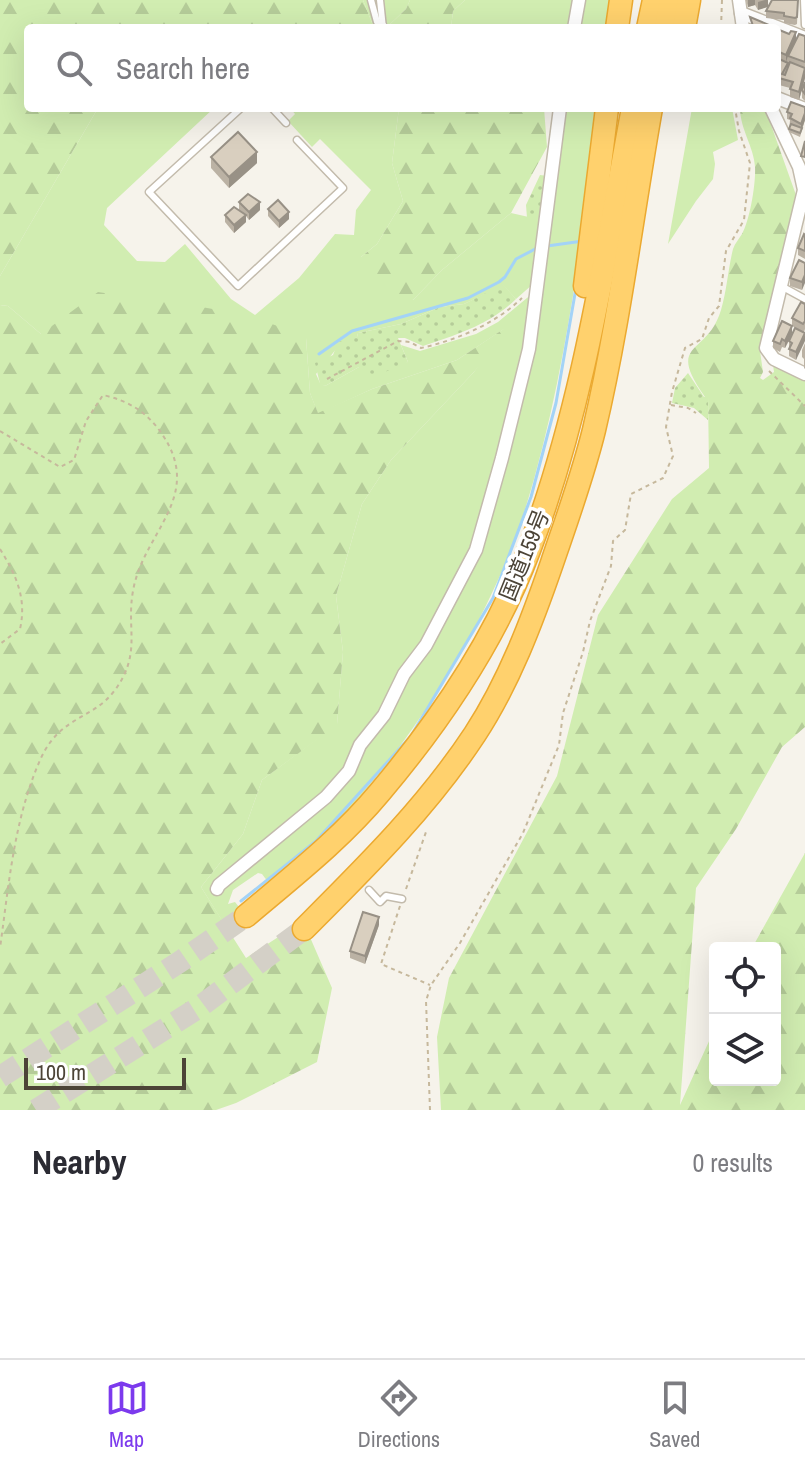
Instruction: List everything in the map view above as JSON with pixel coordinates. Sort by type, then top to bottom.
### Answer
[{"type":"highway","points":[[618,24],[621,0]]},
{"type":"highway","points":[[649,24],[654,0]]},
{"type":"highway","points":[[667,24],[671,0]]},
{"type":"highway","points":[[685,24],[689,0]]},
{"type":"highway","points":[[549,492],[586,283],[607,112]]},
{"type":"highway","name":"国道159号","points":[[246,916],[319,854],[379,794],[449,701],[509,595],[529,553],[549,492],[581,371],[632,112]]},
{"type":"highway","name":"国道159号","points":[[304,929],[386,847],[435,790],[476,732],[510,667],[537,604],[577,491],[603,386],[650,112]]},
{"type":"highway","points":[[603,386],[632,275],[666,112]]},
{"type":"street","points":[[575,24],[579,0]]},
{"type":"street","points":[[740,7],[776,24]]},
{"type":"street","points":[[781,27],[805,38]]},
{"type":"street","points":[[781,100],[805,109]]},
{"type":"street","points":[[217,889],[326,797],[344,777],[360,745],[384,715],[404,674],[426,645],[476,550],[529,349],[559,112]]},
{"type":"street","points":[[773,112],[802,167],[804,190],[801,230],[781,286],[766,348],[774,359],[805,374]]},
{"type":"lane","points":[[371,0],[380,24]]},
{"type":"lane","points":[[380,0],[383,24]]},
{"type":"lane","points":[[804,0],[805,25]]},
{"type":"lane","points":[[237,112],[149,192],[238,286],[343,188],[297,140]]},
{"type":"lane","points":[[276,112],[286,123]]},
{"type":"lane","points":[[781,286],[805,299]]},
{"type":"lane","points":[[369,890],[380,902],[386,896],[402,899]]},
{"type":"path","points":[[721,24],[722,0]]},
{"type":"path","points":[[430,1110],[426,1001],[431,985],[460,943],[523,833],[559,745],[563,713],[590,621],[611,566],[613,541],[625,530],[631,494],[663,478],[673,456],[666,427],[685,348],[702,339],[709,318],[719,306],[726,251],[744,220],[750,163],[736,112]]},
{"type":"path","points":[[327,379],[398,341],[408,341],[421,348],[485,326],[510,310],[538,283]]},
{"type":"path","points":[[771,375],[805,406]]},
{"type":"path","points":[[0,431],[60,467],[74,460],[86,421],[103,395],[123,399],[144,413],[169,444],[177,465],[176,496],[132,591],[131,657],[125,674],[109,697],[63,727],[51,740],[31,785],[22,810],[12,858],[0,948]]},
{"type":"path","points":[[670,405],[688,408],[696,413]]},
{"type":"path","points":[[0,549],[22,594],[24,613],[20,629],[0,644]]},
{"type":"path","points":[[426,832],[381,964],[431,985]]},
{"type":"green space","points":[[0,0],[363,0],[372,24],[24,24],[24,112],[96,112],[0,276]]},
{"type":"green space","points":[[363,0],[410,0],[406,9],[390,24],[372,24]]},
{"type":"green space","points":[[410,0],[465,0],[453,11],[451,24],[390,24],[406,9]]},
{"type":"green space","points":[[465,0],[575,0],[572,24],[451,24],[453,11]]},
{"type":"green space","points":[[583,0],[612,0],[610,24],[579,24]]},
{"type":"green space","points":[[96,112],[210,112],[107,208],[104,225],[137,261],[165,262],[185,244],[231,299],[255,315],[299,278],[335,234],[354,235],[356,210],[371,190],[320,139],[312,147],[288,121],[295,114],[293,112],[398,112],[392,163],[403,201],[377,244],[361,257],[413,300],[442,270],[511,213],[542,220],[533,284],[516,299],[501,283],[494,290],[464,304],[440,307],[401,324],[358,333],[357,337],[337,348],[316,374],[325,386],[359,367],[408,362],[401,345],[420,351],[476,334],[498,322],[533,293],[527,343],[478,528],[450,591],[340,778],[222,888],[278,844],[336,789],[465,576],[511,443],[566,112],[599,112],[570,312],[550,414],[524,513],[493,591],[451,670],[375,778],[330,828],[268,882],[258,873],[233,890],[228,904],[235,902],[239,907],[226,927],[201,887],[243,834],[262,780],[337,724],[343,652],[336,596],[362,504],[391,460],[474,372],[504,329],[457,360],[372,389],[318,414],[310,393],[306,338],[41,334],[8,306],[0,305],[0,276]]},
{"type":"green space","points":[[398,112],[544,112],[547,147],[511,213],[442,270],[413,300],[381,293],[357,270],[361,257],[377,244],[403,201],[392,163]]},
{"type":"green space","points":[[691,112],[733,112],[738,140],[713,152],[713,179],[668,244]]},
{"type":"green space","points":[[741,112],[766,112],[796,195],[760,351],[763,372],[760,378],[763,380],[774,372],[773,365],[776,364],[805,379],[805,727],[782,747],[736,829],[696,888],[680,1105],[709,1041],[709,1086],[781,1086],[781,942],[755,942],[805,853],[805,1110],[441,1110],[437,1037],[449,978],[557,776],[598,615],[672,499],[709,468],[708,397],[694,379],[689,357],[715,325],[721,310],[733,249],[745,228],[752,201],[754,160]]},
{"type":"green space","points":[[540,175],[548,176],[542,220],[527,218],[526,205]]},
{"type":"green space","points":[[501,282],[516,299],[484,322],[423,346],[398,338],[408,362],[371,378],[359,367],[325,386],[320,384],[315,363],[333,355],[338,342],[357,337],[358,333],[401,324],[440,307],[464,304],[494,289]]},
{"type":"green space","points":[[98,292],[231,313],[257,319],[306,338],[310,393],[318,413],[372,389],[457,360],[505,328],[501,340],[474,372],[391,460],[362,504],[336,596],[343,652],[337,725],[262,780],[243,834],[201,887],[246,958],[303,921],[332,988],[317,1062],[216,1110],[0,1110],[0,305],[8,306],[41,334]]},
{"type":"green space","points":[[688,373],[704,397],[708,396],[708,420],[694,408],[672,403],[675,388]]},
{"type":"building","points":[[772,0],[798,0],[797,17],[766,11]]},
{"type":"building","points":[[750,17],[767,24],[752,24]]},
{"type":"building","points":[[781,31],[789,34],[796,32],[786,55],[781,53]]},
{"type":"building","points":[[799,34],[805,36],[805,62],[788,56]]},
{"type":"building","points":[[781,60],[788,63],[782,74],[785,75],[790,62],[805,68],[799,92],[790,89],[793,82],[781,79]]},
{"type":"building","points":[[791,102],[805,107],[801,124],[790,118],[792,114],[787,112]]},
{"type":"building","points":[[791,124],[802,128],[800,133],[789,129]]},
{"type":"building","points":[[238,132],[257,152],[229,177],[211,157]]},
{"type":"building","points":[[248,194],[260,202],[249,212],[239,202]]},
{"type":"building","points":[[278,200],[289,212],[279,221],[268,209]]},
{"type":"building","points":[[234,207],[246,215],[234,225],[225,215]]},
{"type":"building","points":[[805,235],[805,251],[798,248]]},
{"type":"building","points":[[799,260],[805,263],[802,282],[790,278]]},
{"type":"building","points":[[801,302],[805,304],[803,324],[792,318]]},
{"type":"building","points":[[782,321],[792,326],[785,341],[782,339],[780,344],[773,341]]},
{"type":"building","points":[[795,328],[805,333],[796,352],[789,349]]},
{"type":"building","points":[[363,912],[379,917],[365,956],[350,951]]},
{"type":"waterway","points":[[547,246],[583,241]]},
{"type":"waterway","points":[[319,354],[352,331],[468,298],[499,282],[516,259],[539,247]]},
{"type":"waterway","points":[[241,901],[316,841],[411,736],[493,598],[531,497],[556,403],[576,288]]},
{"type":"tunnel","points":[[0,1077],[246,916]]},
{"type":"tunnel","points":[[36,1110],[198,1008],[304,929]]}]
